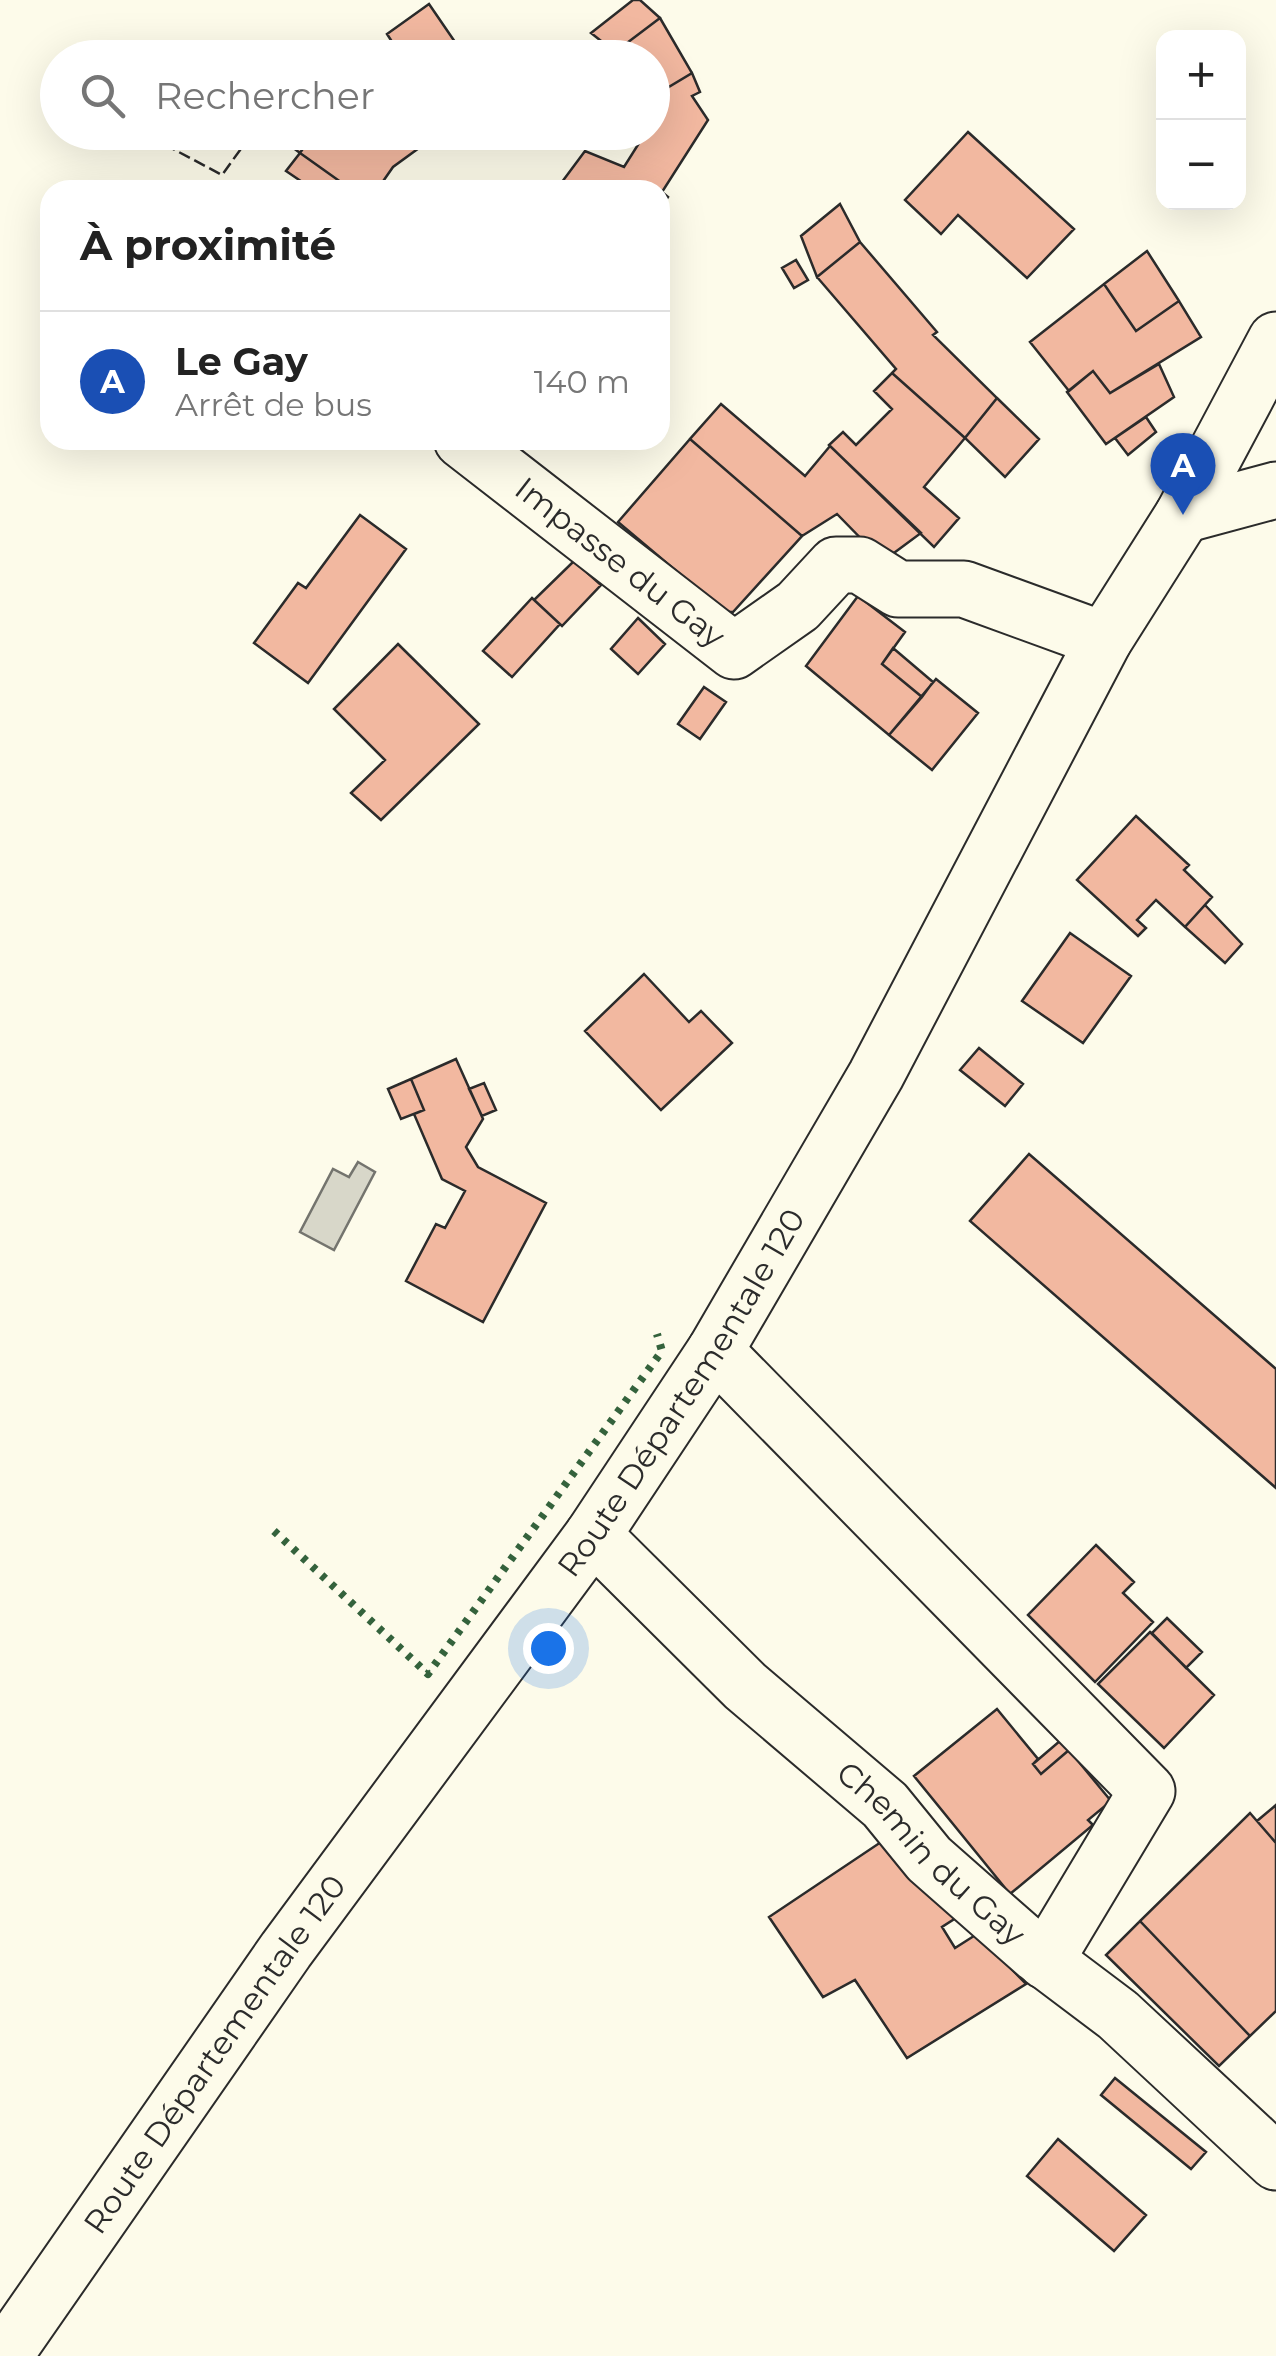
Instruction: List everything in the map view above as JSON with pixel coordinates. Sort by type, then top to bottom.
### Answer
[{"type":"street","name":"Route Départementale 120","points":[[4,2356],[286,1950],[592,1535],[715,1351],[876,1075],[1104,640],[1193,496],[1276,340]]},
{"type":"street","name":"Impasse du Gay","points":[[475,450],[734,651],[798,606],[836,566],[860,565],[898,589],[964,589],[1104,640]]},
{"type":"street","points":[[1193,496],[1276,490]]},
{"type":"street","points":[[715,1351],[1148,1790],[1046,1961]]},
{"type":"street","name":"Chemin du Gay","points":[[592,1535],[745,1686],[885,1805],[929,1859],[1046,1961],[1118,2015],[1276,2162]]},
{"type":"shaded area","points":[[358,1162],[375,1172],[334,1250],[300,1232],[333,1169],[349,1177]]},
{"type":"building","points":[[633,0],[640,0],[660,18],[631,40],[600,40],[591,33]]},
{"type":"building","points":[[429,4],[454,40],[391,40],[387,34]]},
{"type":"building","points":[[660,18],[692,73],[670,86],[670,40],[631,40]]},
{"type":"building","points":[[692,73],[700,92],[692,96],[708,120],[670,180],[563,180],[585,151],[624,167],[635,150],[670,150],[670,86]]},
{"type":"building","points":[[968,132],[1074,229],[1027,278],[958,215],[941,234],[905,200]]},
{"type":"building","points":[[416,150],[393,167],[384,180],[338,180],[300,153]]},
{"type":"building","points":[[300,153],[338,180],[299,180],[286,171]]},
{"type":"building","points":[[840,204],[860,242],[817,277],[801,236]]},
{"type":"building","points":[[860,242],[937,332],[933,335],[997,398],[965,438],[892,373],[896,369],[817,277]]},
{"type":"building","points":[[1147,251],[1179,301],[1136,331],[1104,284]]},
{"type":"building","points":[[796,260],[808,280],[794,288],[782,268]]},
{"type":"building","points":[[1104,284],[1136,331],[1179,301],[1201,337],[1110,393],[1093,371],[1069,391],[1030,342]]},
{"type":"building","points":[[1159,364],[1174,397],[1106,444],[1067,392],[1093,371],[1110,393]]},
{"type":"building","points":[[892,373],[965,438],[924,487],[959,518],[934,547],[829,445],[843,432],[856,445],[892,409],[874,391]]},
{"type":"building","points":[[997,398],[1039,439],[1005,477],[965,438]]},
{"type":"building","points":[[721,404],[805,476],[830,446],[921,533],[883,561],[837,514],[802,536],[690,439]]},
{"type":"building","points":[[1146,417],[1156,432],[1128,455],[1115,438]]},
{"type":"building","points":[[690,439],[802,536],[733,612],[725,612],[618,522]]},
{"type":"building","points":[[360,515],[406,549],[308,683],[254,643],[298,583],[306,588]]},
{"type":"building","points":[[574,561],[601,585],[562,626],[534,600]]},
{"type":"building","points":[[858,596],[905,632],[882,664],[922,697],[889,735],[806,666]]},
{"type":"building","points":[[532,598],[560,624],[512,677],[483,651]]},
{"type":"building","points":[[638,618],[665,644],[638,674],[611,649]]},
{"type":"building","points":[[398,644],[479,724],[381,820],[351,793],[385,760],[334,709]]},
{"type":"building","points":[[893,648],[933,682],[922,697],[882,664]]},
{"type":"building","points":[[936,679],[978,713],[932,770],[889,735]]},
{"type":"building","points":[[704,687],[726,702],[700,739],[678,724]]},
{"type":"building","points":[[1136,816],[1189,865],[1184,870],[1212,897],[1185,927],[1156,900],[1137,920],[1146,928],[1138,936],[1077,880]]},
{"type":"building","points":[[1205,905],[1242,944],[1225,963],[1185,927]]},
{"type":"building","points":[[1070,933],[1131,976],[1083,1043],[1022,1001]]},
{"type":"building","points":[[644,974],[689,1022],[701,1011],[732,1043],[661,1110],[585,1031]]},
{"type":"building","points":[[979,1048],[1023,1084],[1005,1106],[960,1070]]},
{"type":"building","points":[[456,1059],[483,1119],[466,1147],[478,1167],[546,1203],[483,1322],[406,1281],[436,1224],[445,1228],[465,1191],[442,1179],[414,1114],[424,1110],[411,1079]]},
{"type":"building","points":[[411,1079],[424,1110],[401,1119],[388,1089]]},
{"type":"building","points":[[484,1083],[496,1110],[482,1116],[469,1089]]},
{"type":"building","points":[[1029,1154],[1276,1369],[1276,1488],[970,1221]]},
{"type":"building","points":[[1096,1545],[1134,1582],[1123,1593],[1153,1622],[1095,1682],[1028,1615]]},
{"type":"building","points":[[1167,1618],[1202,1652],[1186,1668],[1152,1633]]},
{"type":"building","points":[[1150,1632],[1214,1695],[1164,1748],[1098,1684]]},
{"type":"building","points":[[997,1709],[1038,1759],[1033,1764],[1041,1774],[1069,1750],[1111,1801],[1088,1820],[1093,1825],[1010,1894],[914,1776]]},
{"type":"building","points":[[1061,1740],[1069,1750],[1041,1774],[1033,1764]]},
{"type":"building","points":[[1276,1805],[1276,1843],[1257,1821]]},
{"type":"building","points":[[1250,1813],[1276,1843],[1276,2011],[1250,2036],[1140,1921]]},
{"type":"building","points":[[884,1840],[959,1916],[942,1927],[955,1948],[977,1934],[1026,1984],[907,2058],[855,1980],[823,1997],[769,1917]]},
{"type":"building","points":[[1140,1921],[1250,2036],[1219,2066],[1106,1955]]},
{"type":"building","points":[[1115,2078],[1206,2152],[1191,2169],[1101,2095]]},
{"type":"building","points":[[1058,2139],[1146,2215],[1114,2251],[1027,2176]]},
{"type":"hedge","points":[[274,1531],[428,1674],[662,1351],[657,1334]]},
{"type":"fence","points":[[175,150],[222,175],[240,150]]},
{"type":"place","name":"Le Gay","points":[[1183,515]]}]
